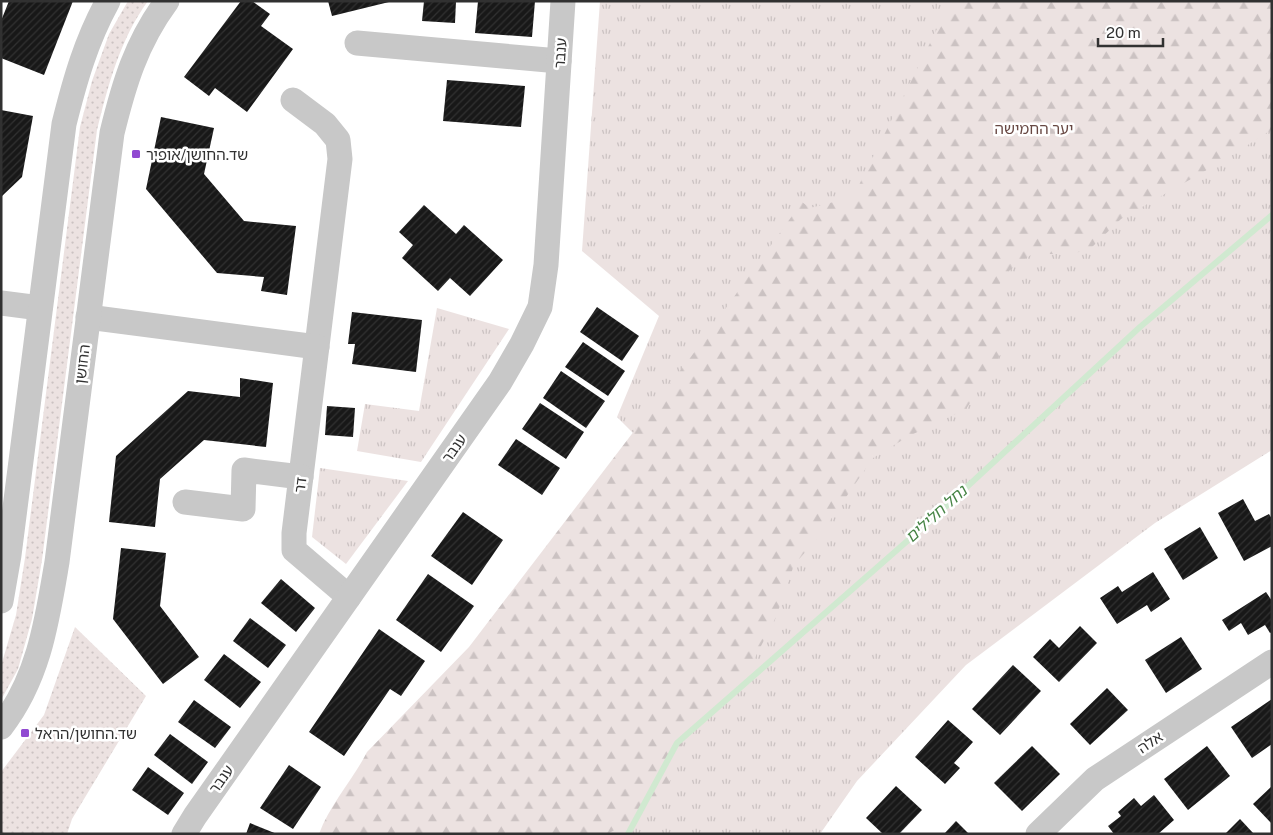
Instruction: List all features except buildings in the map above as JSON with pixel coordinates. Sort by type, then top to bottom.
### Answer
[{"type":"street","points":[[1,601],[9,555],[64,124],[82,60],[94,27],[108,1]]},
{"type":"street","name":"החושן","points":[[1,727],[10,716],[32,675],[47,622],[57,562],[112,133],[122,91],[138,48],[166,1]]},
{"type":"street","name":"ענבר","points":[[184,834],[500,382],[522,344],[540,307],[546,265],[563,1]]},
{"type":"street","points":[[357,43],[559,61]]},
{"type":"street","name":"דר","points":[[292,100],[325,124],[338,140],[340,159],[294,533],[294,550],[349,597]]},
{"type":"street","points":[[1,303],[40,308]]},
{"type":"street","points":[[88,318],[317,347]]},
{"type":"street","points":[[185,502],[243,509],[244,470],[301,477]]},
{"type":"street","name":"אלה","points":[[1038,834],[1095,779],[1272,662]]},
{"type":"green space","points":[[128,1],[148,1],[122,47],[97,130],[42,560],[32,619],[18,669],[1,700],[1,666],[16,615],[25,558],[80,127],[92,81],[109,34]]},
{"type":"green space","points":[[600,1],[965,1],[848,213],[643,443],[617,417],[659,316],[582,251]]},
{"type":"green space","name":"יער החמישה","points":[[952,1],[1272,1],[1271,130],[1226,159],[1121,219],[1089,250],[1069,254],[1032,254],[1006,273],[998,287],[1012,330],[995,365],[966,409],[909,436],[873,458],[820,535],[794,565],[776,617],[748,671],[726,692],[691,718],[668,785],[636,819],[607,834],[319,834],[329,812],[367,752],[469,647],[693,354],[802,202],[810,208],[853,197]]},
{"type":"green space","points":[[1272,68],[1272,450],[1155,523],[966,665],[857,781],[820,834],[557,834],[989,263]]},
{"type":"green space","points":[[437,308],[509,329],[421,462],[357,451],[365,404],[419,411]]},
{"type":"green space","points":[[320,468],[408,481],[346,564],[312,537]]},
{"type":"green space","points":[[75,627],[146,696],[72,819],[67,834],[1,834],[1,772],[44,715]]},
{"type":"waterway","name":"נחל חלילים","points":[[628,834],[677,743],[930,521],[1140,327],[1272,215]]},
{"type":"place","name":"שד.החושן/אופיר","points":[[136,154]]},
{"type":"place","name":"שד.החושן/הראל","points":[[25,733]]}]
